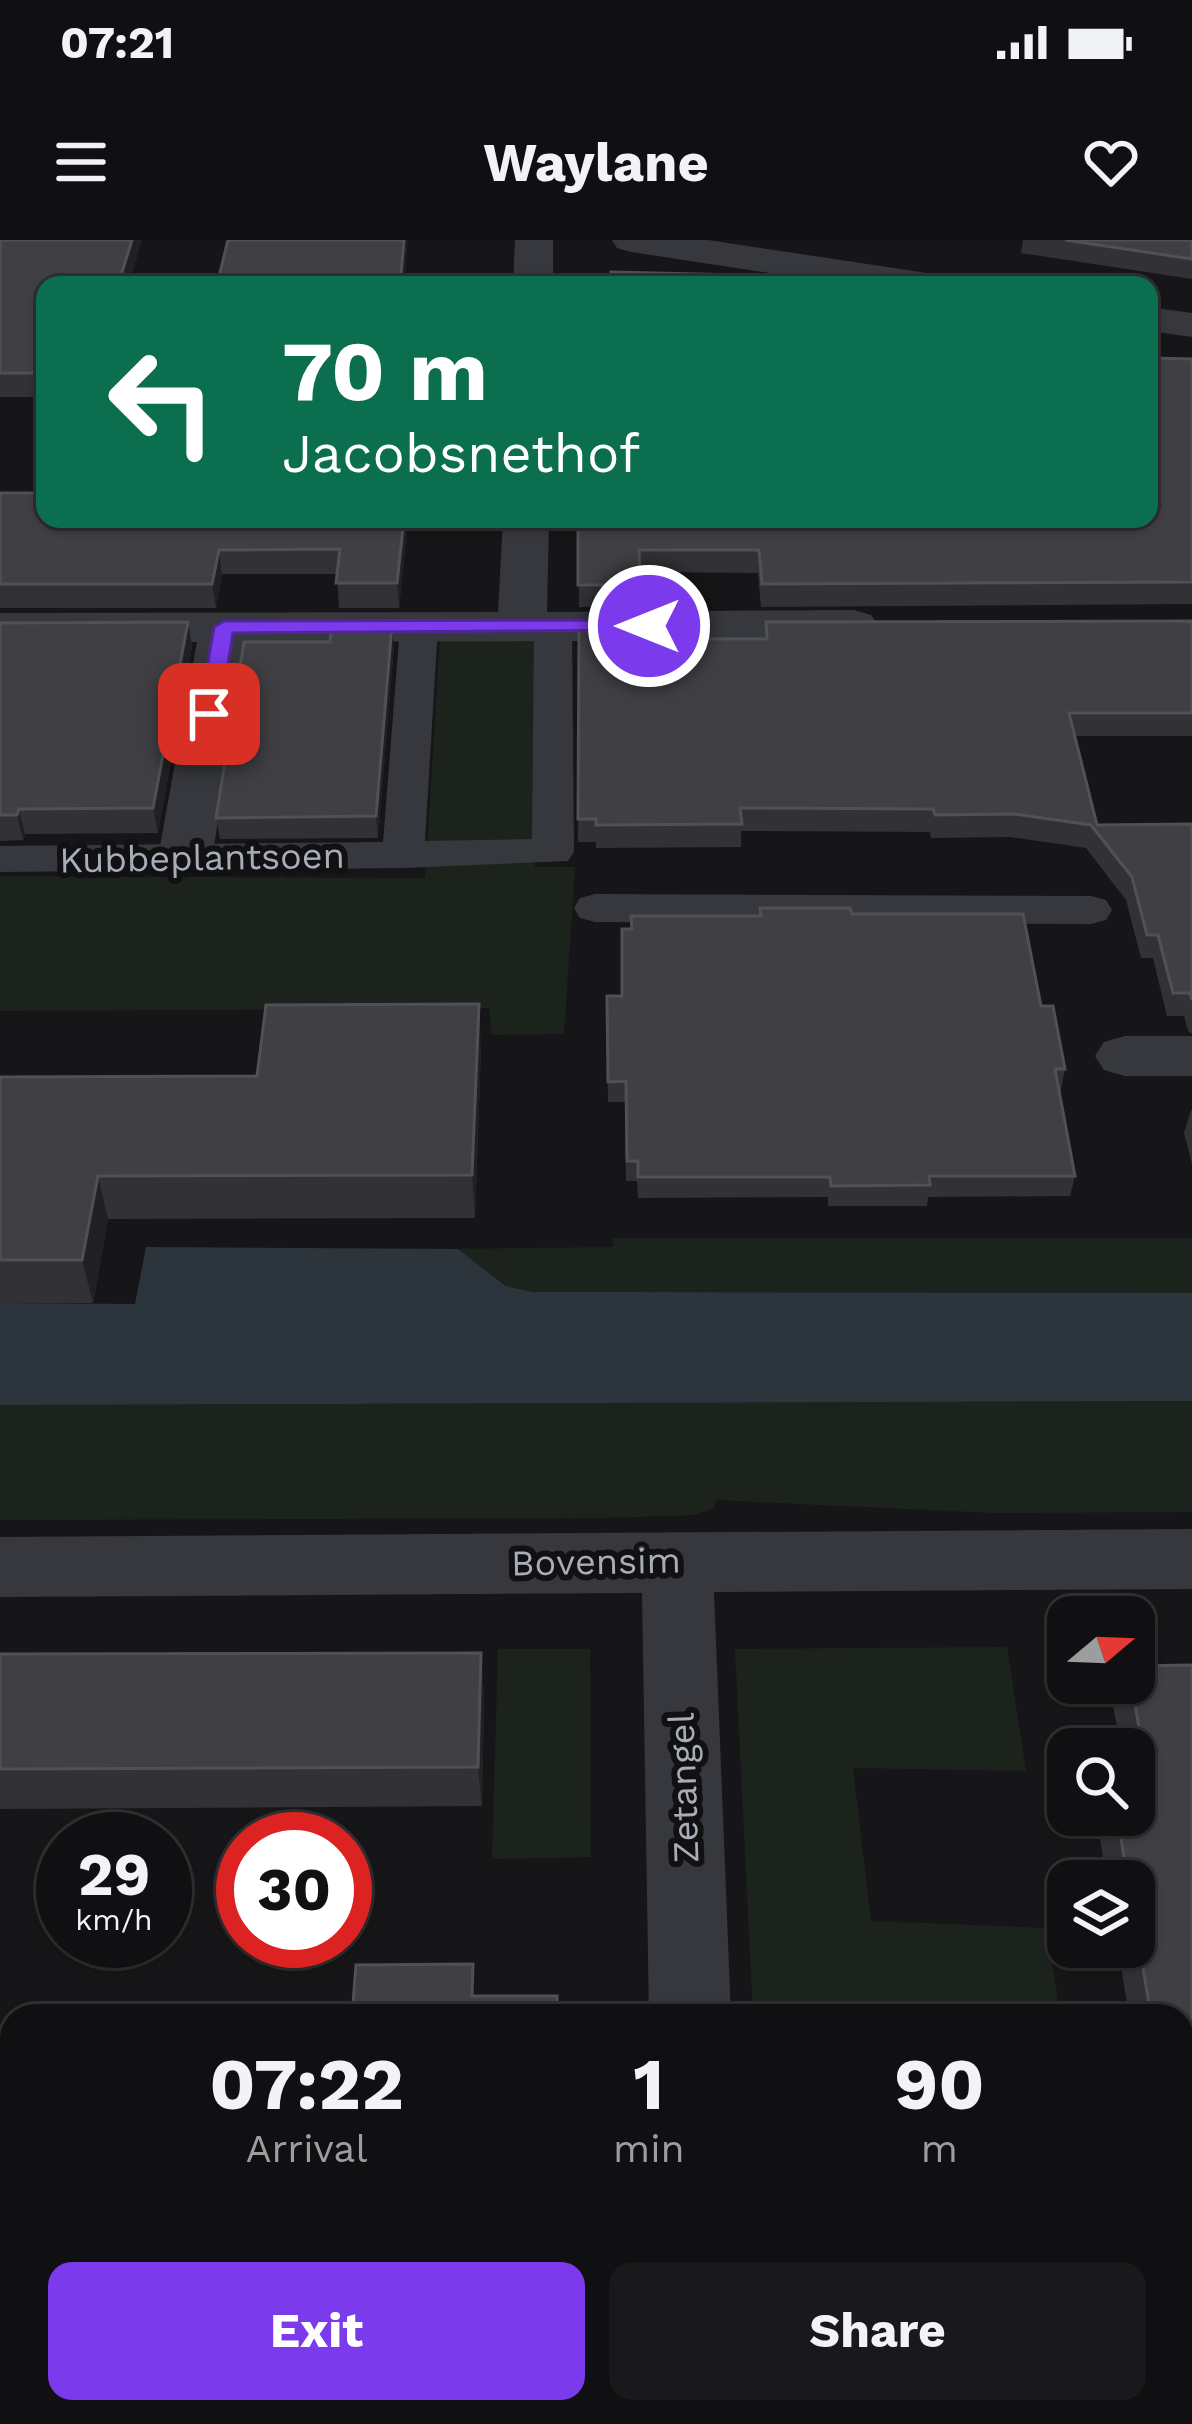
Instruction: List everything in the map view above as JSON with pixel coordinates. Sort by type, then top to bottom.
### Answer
[{"type":"street","points":[[533,276],[534,240]]},
{"type":"street","points":[[631,240],[868,276]]},
{"type":"street","points":[[933,245],[949,266],[946,276]]},
{"type":"street","points":[[1158,320],[1192,325]]},
{"type":"street","points":[[527,528],[538,626]]},
{"type":"street","points":[[0,628],[898,625]]},
{"type":"street","name":"Kubbeplantsoen","points":[[0,859],[553,852],[538,626]]},
{"type":"street","points":[[188,846],[224,627]]},
{"type":"street","points":[[404,855],[419,627]]},
{"type":"street","points":[[595,908],[1091,910]]},
{"type":"street","points":[[1125,1056],[1192,1056]]},
{"type":"street","name":"Bovensim","points":[[0,1567],[1192,1559]]},
{"type":"street","name":"Zetangel","points":[[676,1560],[690,2004]]},
{"type":"shaded area","points":[[542,632],[535,867],[575,867],[564,1034],[492,1035],[489,1008],[0,1011],[0,876],[425,878],[440,637]]},
{"type":"shaded area","points":[[613,1238],[1192,1238],[1192,1293],[533,1292],[507,1286],[458,1249],[613,1247]]},
{"type":"shaded area","points":[[146,1247],[458,1249],[506,1286],[533,1292],[1192,1293],[1192,1401],[0,1405],[0,1303],[135,1304]]},
{"type":"shaded area","points":[[1192,1401],[1192,1512],[994,1513],[716,1500],[714,1508],[695,1515],[605,1518],[0,1520],[0,1405]]},
{"type":"shaded area","points":[[1007,1647],[1026,1771],[853,1768],[871,1921],[1047,1928],[1047,1968],[1053,1968],[1058,2004],[752,2004],[735,1649]]},
{"type":"shaded area","points":[[498,1649],[590,1649],[591,1857],[492,1859]]},
{"type":"building","points":[[0,240],[132,240],[121,276],[36,276],[36,373],[0,373]]},
{"type":"building","points":[[228,240],[404,240],[401,276],[219,276]]},
{"type":"building","points":[[1065,240],[1192,240],[1192,259]]},
{"type":"building","points":[[611,272],[792,276],[611,276]]},
{"type":"building","points":[[1158,358],[1192,359],[1192,582],[762,584],[759,550],[639,550],[640,585],[578,585],[578,528],[1158,528]]},
{"type":"building","points":[[0,493],[36,493],[36,528],[403,528],[397,583],[336,583],[340,549],[219,550],[212,584],[0,584]]},
{"type":"building","points":[[1192,621],[1192,713],[1069,713],[1097,825],[1192,824],[1192,1000],[1190,993],[1173,993],[1158,935],[1147,935],[1132,877],[1091,825],[1014,814],[935,815],[933,809],[740,808],[742,824],[596,825],[596,819],[578,819],[579,623],[642,623],[643,639],[767,639],[766,622]]},
{"type":"building","points":[[188,622],[153,808],[19,809],[17,815],[0,815],[0,623]]},
{"type":"building","points":[[332,625],[392,625],[376,816],[216,818],[244,642],[330,642]]},
{"type":"building","points":[[760,908],[850,908],[852,914],[1023,914],[1041,1006],[1053,1006],[1065,1069],[1055,1069],[1075,1176],[929,1176],[930,1185],[831,1186],[830,1177],[638,1177],[638,1161],[627,1161],[626,1081],[608,1082],[607,996],[622,996],[622,929],[632,929],[631,916],[761,916]]},
{"type":"building","points":[[479,1004],[472,1175],[98,1176],[82,1260],[0,1260],[0,1077],[257,1076],[266,1005]]},
{"type":"building","points":[[481,1653],[478,1767],[0,1769],[0,1654]]},
{"type":"building","points":[[1192,1665],[1192,2004],[1149,2004],[1143,1968],[1155,1968],[1155,1860],[1124,1860],[1120,1836],[1155,1836],[1155,1728],[1139,1728],[1135,1704],[1155,1704],[1155,1666]]},
{"type":"building","points":[[473,1964],[472,1996],[557,1996],[557,2004],[353,2004],[356,1968],[372,1965]]},
{"type":"route","points":[[209,714],[224,627],[649,626]]}]
